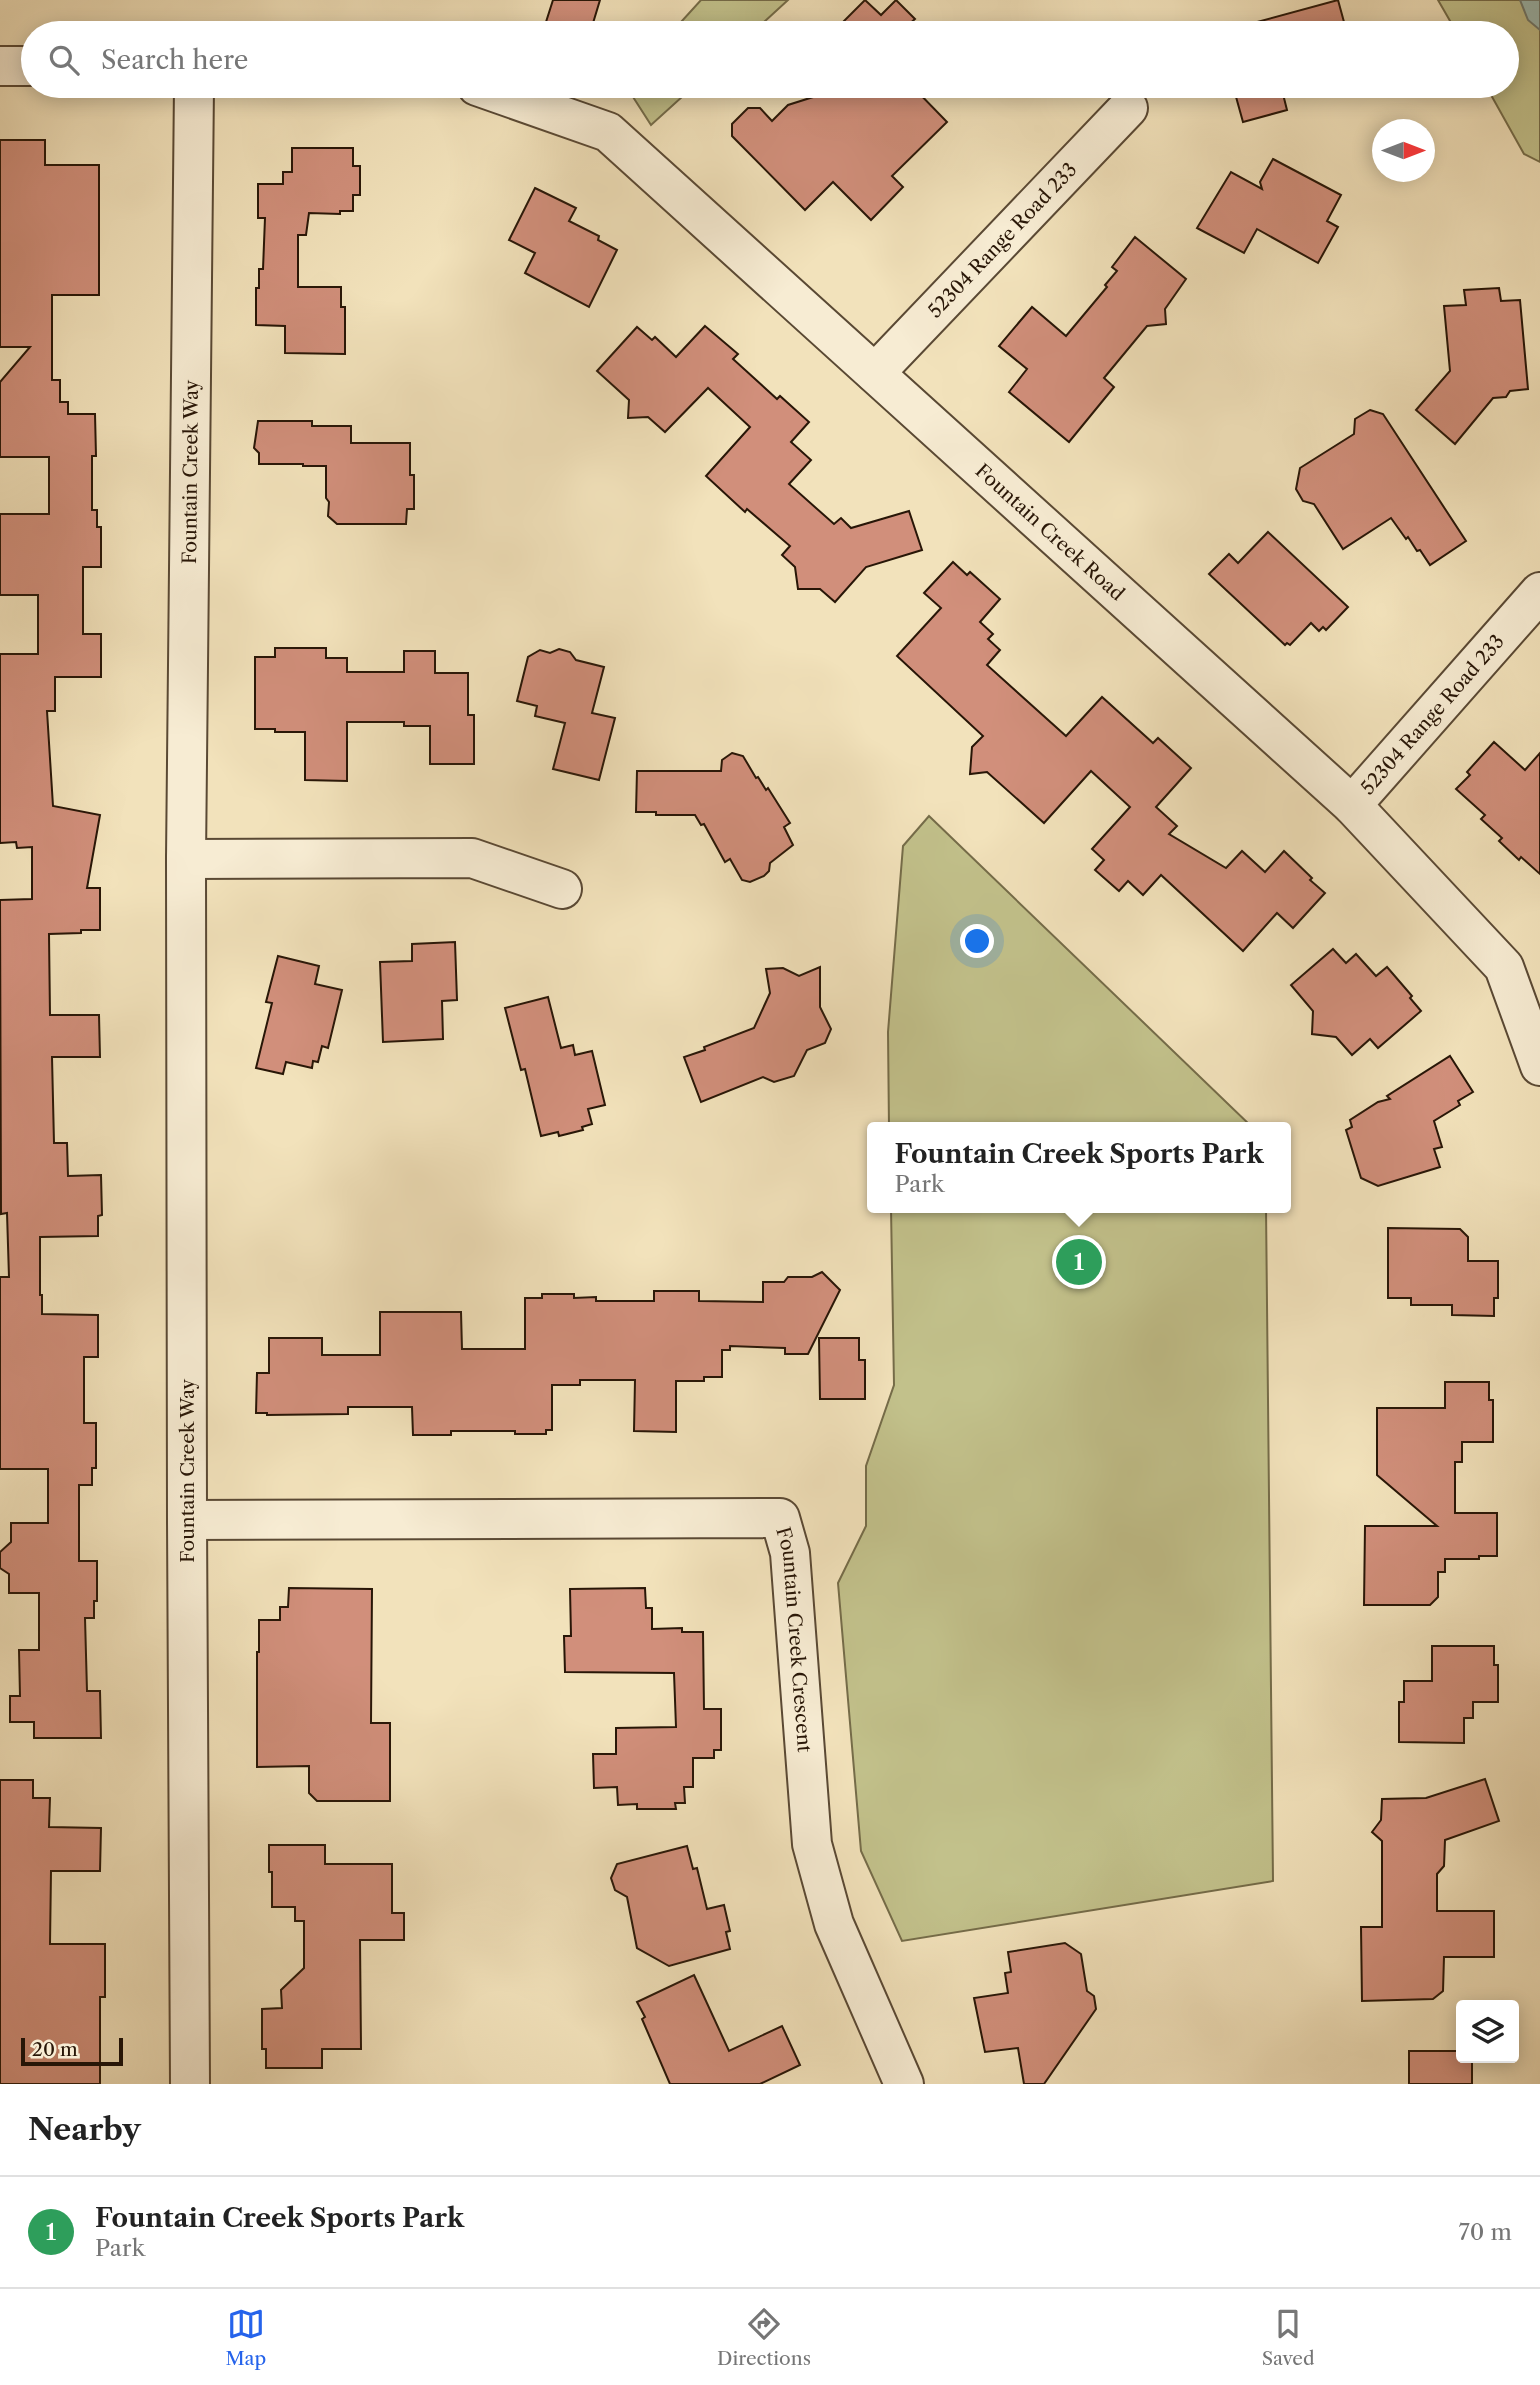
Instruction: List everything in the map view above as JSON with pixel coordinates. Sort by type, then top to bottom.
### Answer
[{"type":"street","points":[[0,66],[21,66]]},
{"type":"street","name":"Fountain Creek Way","points":[[190,2084],[186,859],[194,98]]},
{"type":"street","name":"Fountain Creek Road","points":[[511,98],[608,132],[1352,805],[1504,967],[1540,1066]]},
{"type":"street","name":"52304 Range Road 233","points":[[875,373],[1128,108]]},
{"type":"street","name":"52304 Range Road 233","points":[[1352,805],[1540,592]]},
{"type":"street","points":[[186,859],[472,858],[562,889]]},
{"type":"street","name":"Fountain Creek Crescent","points":[[187,1520],[780,1518],[790,1553],[812,1844],[834,1924],[904,2084]]},
{"type":"shaded area","points":[[701,0],[788,0],[765,21],[682,21]]},
{"type":"shaded area","points":[[1438,0],[1540,0],[1540,162],[1524,154],[1493,98],[1519,98],[1519,21],[1450,21]]},
{"type":"shaded area","points":[[634,98],[681,98],[651,125]]},
{"type":"shaded area","points":[[929,816],[1247,1122],[889,1122],[888,1032],[903,846]]},
{"type":"shaded area","points":[[891,1213],[1266,1213],[1273,1881],[902,1941],[861,1851],[838,1583],[866,1526],[866,1466],[894,1385]]},
{"type":"water","points":[[1520,0],[1540,0],[1540,30],[1528,20]]},
{"type":"building","points":[[553,0],[600,0],[594,21],[546,21]]},
{"type":"building","points":[[865,0],[881,15],[896,0],[915,19],[913,21],[844,21]]},
{"type":"building","points":[[1338,0],[1344,21],[1261,21]]},
{"type":"building","points":[[810,98],[924,98],[947,122],[892,176],[903,187],[871,220],[833,182],[805,210],[732,136],[732,124],[748,108],[760,108],[772,121],[788,105]]},
{"type":"building","points":[[1236,98],[1284,98],[1287,110],[1243,122]]},
{"type":"building","points":[[0,140],[45,140],[45,165],[99,165],[99,295],[52,295],[52,380],[60,380],[60,402],[68,402],[68,414],[95,414],[96,456],[92,456],[92,510],[97,510],[97,527],[101,527],[101,567],[83,567],[83,634],[101,634],[101,677],[55,677],[55,711],[47,711],[53,806],[100,815],[87,888],[100,888],[100,930],[49,934],[50,1015],[99,1015],[100,1057],[52,1057],[54,1143],[67,1143],[68,1176],[101,1175],[102,1215],[98,1216],[98,1236],[40,1237],[40,1295],[42,1314],[98,1315],[98,1357],[84,1357],[84,1423],[96,1423],[96,1468],[92,1468],[92,1485],[79,1485],[79,1561],[97,1561],[97,1601],[94,1601],[94,1618],[85,1618],[87,1691],[100,1691],[101,1738],[34,1738],[34,1722],[10,1722],[10,1696],[20,1696],[19,1650],[39,1650],[39,1593],[9,1593],[9,1574],[0,1568],[0,1552],[11,1542],[11,1523],[48,1523],[48,1469],[0,1469],[0,1277],[9,1277],[7,1213],[1,1214],[0,900],[32,899],[32,847],[17,848],[16,842],[0,843],[0,654],[38,654],[38,595],[0,595],[0,514],[49,514],[49,457],[0,457],[0,382],[30,347],[0,347]]},
{"type":"building","points":[[292,148],[353,148],[353,166],[360,166],[360,195],[353,195],[353,211],[340,211],[340,214],[309,213],[306,235],[298,235],[298,287],[341,287],[341,307],[345,307],[345,354],[285,353],[285,326],[256,325],[256,288],[259,288],[259,269],[263,269],[265,218],[258,218],[258,184],[283,184],[283,172],[292,172]]},
{"type":"building","points":[[1273,159],[1341,195],[1327,221],[1338,227],[1318,263],[1257,229],[1244,253],[1197,228],[1231,172],[1262,189],[1260,182]]},
{"type":"building","points":[[535,188],[576,208],[569,221],[599,236],[598,240],[617,250],[589,307],[525,273],[535,253],[509,240]]},
{"type":"building","points":[[1135,237],[1186,279],[1165,309],[1166,324],[1147,326],[1104,378],[1114,387],[1069,442],[1009,392],[1027,369],[999,346],[1032,307],[1066,336],[1107,287],[1105,285],[1117,271],[1112,267]]},
{"type":"building","points":[[1499,288],[1501,301],[1520,300],[1528,389],[1510,391],[1506,397],[1493,398],[1455,444],[1416,410],[1450,371],[1444,306],[1466,305],[1464,290]]},
{"type":"building","points":[[705,326],[738,354],[733,359],[777,399],[780,396],[809,422],[791,442],[811,460],[789,484],[834,524],[841,518],[851,528],[909,511],[922,550],[866,567],[835,602],[820,589],[798,589],[795,567],[782,555],[790,546],[747,509],[745,512],[706,476],[750,427],[708,388],[665,432],[648,417],[628,418],[629,400],[597,371],[637,327],[652,340],[655,337],[676,357]]},
{"type":"building","points":[[1370,410],[1383,414],[1466,541],[1430,565],[1391,518],[1343,549],[1314,504],[1303,501],[1296,489],[1300,468],[1354,434],[1355,419]]},
{"type":"building","points":[[258,421],[312,421],[312,426],[351,426],[351,443],[410,443],[414,509],[407,509],[406,524],[337,524],[328,516],[326,466],[259,464],[259,453],[254,448]]},
{"type":"building","points":[[1268,532],[1348,607],[1326,630],[1323,627],[1319,631],[1311,623],[1290,645],[1285,645],[1209,574],[1229,554],[1238,563]]},
{"type":"building","points":[[953,562],[967,575],[970,572],[1000,599],[980,622],[993,634],[988,639],[1000,650],[987,665],[1066,736],[1102,697],[1153,743],[1158,738],[1191,768],[1156,807],[1177,826],[1169,834],[1226,868],[1242,851],[1265,872],[1284,851],[1312,878],[1310,880],[1325,893],[1293,928],[1277,913],[1243,951],[1161,875],[1143,895],[1128,881],[1119,891],[1095,870],[1104,860],[1092,849],[1130,807],[1091,771],[1044,823],[987,772],[970,774],[972,747],[983,736],[897,656],[941,608],[924,593]]},
{"type":"building","points":[[275,648],[326,648],[326,658],[347,658],[347,672],[404,672],[404,651],[435,651],[435,673],[468,673],[468,715],[474,715],[474,764],[430,764],[430,726],[404,726],[404,722],[347,722],[347,781],[305,780],[305,732],[255,729],[255,657],[275,657]]},
{"type":"building","points":[[559,649],[570,652],[576,660],[604,667],[592,713],[615,718],[599,780],[553,769],[565,723],[535,716],[537,706],[517,701],[528,657],[540,650],[550,653]]},
{"type":"building","points":[[1494,742],[1525,770],[1540,753],[1540,874],[1521,857],[1519,860],[1499,841],[1502,838],[1481,819],[1485,815],[1456,789],[1470,775],[1467,772]]},
{"type":"building","points":[[732,753],[743,756],[790,823],[784,827],[793,845],[770,863],[769,871],[764,876],[750,882],[742,880],[730,859],[725,862],[704,824],[701,825],[695,815],[636,812],[637,771],[721,771],[722,760]]},
{"type":"building","points":[[455,942],[457,1000],[442,1001],[443,1039],[383,1042],[380,962],[412,961],[412,944]]},
{"type":"building","points":[[1333,949],[1346,963],[1356,954],[1376,976],[1387,967],[1421,1011],[1378,1048],[1370,1039],[1352,1055],[1336,1037],[1312,1034],[1313,1011],[1291,985]]},
{"type":"building","points":[[278,956],[319,966],[315,984],[342,990],[328,1048],[322,1046],[318,1062],[313,1061],[312,1068],[286,1062],[283,1074],[256,1068],[272,1003],[266,1002]]},
{"type":"building","points":[[820,967],[820,1007],[831,1029],[825,1043],[807,1050],[794,1076],[774,1082],[763,1077],[701,1102],[684,1057],[754,1028],[770,993],[766,969],[783,968],[799,976]]},
{"type":"building","points":[[548,997],[561,1048],[573,1045],[575,1055],[592,1051],[605,1105],[588,1109],[592,1124],[582,1127],[583,1130],[559,1136],[558,1132],[541,1136],[525,1069],[521,1070],[505,1008]]},
{"type":"building","points":[[1450,1056],[1473,1092],[1458,1101],[1460,1105],[1434,1121],[1442,1147],[1434,1149],[1440,1167],[1378,1186],[1361,1178],[1346,1130],[1352,1127],[1350,1120],[1378,1102],[1390,1099],[1387,1096]]},
{"type":"building","points":[[1388,1228],[1460,1229],[1468,1237],[1468,1261],[1498,1261],[1498,1298],[1494,1298],[1494,1316],[1452,1315],[1452,1305],[1411,1305],[1411,1298],[1388,1298]]},
{"type":"building","points":[[822,1272],[840,1290],[808,1354],[785,1354],[785,1348],[730,1346],[730,1350],[722,1350],[722,1377],[704,1377],[704,1381],[676,1381],[676,1432],[634,1431],[635,1380],[580,1380],[580,1385],[552,1385],[552,1430],[546,1430],[546,1434],[451,1431],[451,1435],[413,1435],[412,1407],[348,1407],[348,1414],[256,1413],[257,1373],[269,1373],[269,1338],[322,1338],[322,1355],[380,1355],[380,1312],[461,1312],[462,1349],[525,1349],[525,1298],[542,1298],[542,1294],[574,1294],[574,1298],[596,1297],[596,1301],[654,1301],[654,1291],[699,1291],[699,1301],[763,1302],[763,1282],[784,1282],[788,1277],[812,1277]]},
{"type":"building","points":[[819,1338],[859,1338],[859,1360],[865,1360],[865,1399],[820,1399]]},
{"type":"building","points":[[1445,1382],[1489,1382],[1489,1400],[1493,1400],[1493,1442],[1462,1442],[1462,1462],[1455,1462],[1455,1513],[1497,1513],[1497,1556],[1445,1559],[1445,1572],[1438,1572],[1438,1597],[1430,1605],[1364,1605],[1365,1526],[1437,1526],[1377,1475],[1377,1408],[1445,1408]]},
{"type":"building","points":[[289,1588],[372,1589],[371,1723],[390,1723],[390,1801],[317,1801],[309,1793],[309,1766],[257,1767],[259,1620],[280,1620],[280,1607],[288,1607]]},
{"type":"building","points":[[645,1588],[646,1608],[652,1608],[652,1629],[682,1628],[682,1632],[703,1632],[704,1709],[721,1709],[721,1750],[714,1750],[714,1758],[693,1758],[693,1787],[684,1787],[685,1803],[675,1803],[676,1809],[637,1809],[637,1804],[618,1805],[617,1787],[594,1788],[593,1754],[616,1754],[616,1728],[676,1727],[674,1673],[565,1672],[564,1636],[571,1636],[570,1589]]},
{"type":"building","points":[[1432,1646],[1494,1646],[1494,1665],[1498,1665],[1498,1702],[1473,1702],[1473,1718],[1464,1718],[1464,1743],[1399,1742],[1399,1702],[1404,1702],[1404,1681],[1432,1681]]},
{"type":"building","points":[[1485,1779],[1499,1821],[1445,1840],[1444,1866],[1437,1874],[1437,1911],[1494,1911],[1494,1957],[1444,1957],[1443,1991],[1433,1999],[1362,2001],[1361,1927],[1382,1927],[1382,1841],[1372,1832],[1381,1820],[1382,1799],[1426,1798]]},
{"type":"building","points":[[0,1780],[33,1780],[33,1798],[50,1798],[49,1827],[101,1828],[100,1871],[51,1871],[50,1944],[105,1944],[105,1997],[100,1997],[100,2084],[0,2084]]},
{"type":"building","points":[[269,1845],[325,1845],[325,1864],[392,1864],[392,1913],[404,1913],[404,1940],[360,1940],[361,2049],[322,2049],[322,2068],[266,2068],[266,2049],[262,2049],[262,2009],[282,2008],[281,1990],[304,1968],[304,1921],[295,1921],[295,1907],[272,1907]]},
{"type":"building","points":[[687,1846],[693,1869],[697,1868],[707,1909],[724,1905],[730,1931],[726,1932],[730,1949],[669,1966],[637,1948],[627,1897],[615,1890],[611,1878],[617,1864]]},
{"type":"building","points":[[1065,1943],[1081,1954],[1087,1991],[1094,1996],[1096,2009],[1044,2084],[1024,2084],[1018,2048],[985,2052],[974,1998],[1008,1993],[1005,1973],[1011,1972],[1008,1952]]},
{"type":"building","points":[[694,1975],[729,2051],[782,2026],[800,2065],[760,2084],[670,2084],[637,2002]]},
{"type":"building","points":[[1409,2051],[1456,2051],[1456,2063],[1472,2063],[1472,2084],[1409,2084]]},
{"type":"place","name":"Fountain Creek Sports Park","points":[[1079,1262]]}]
